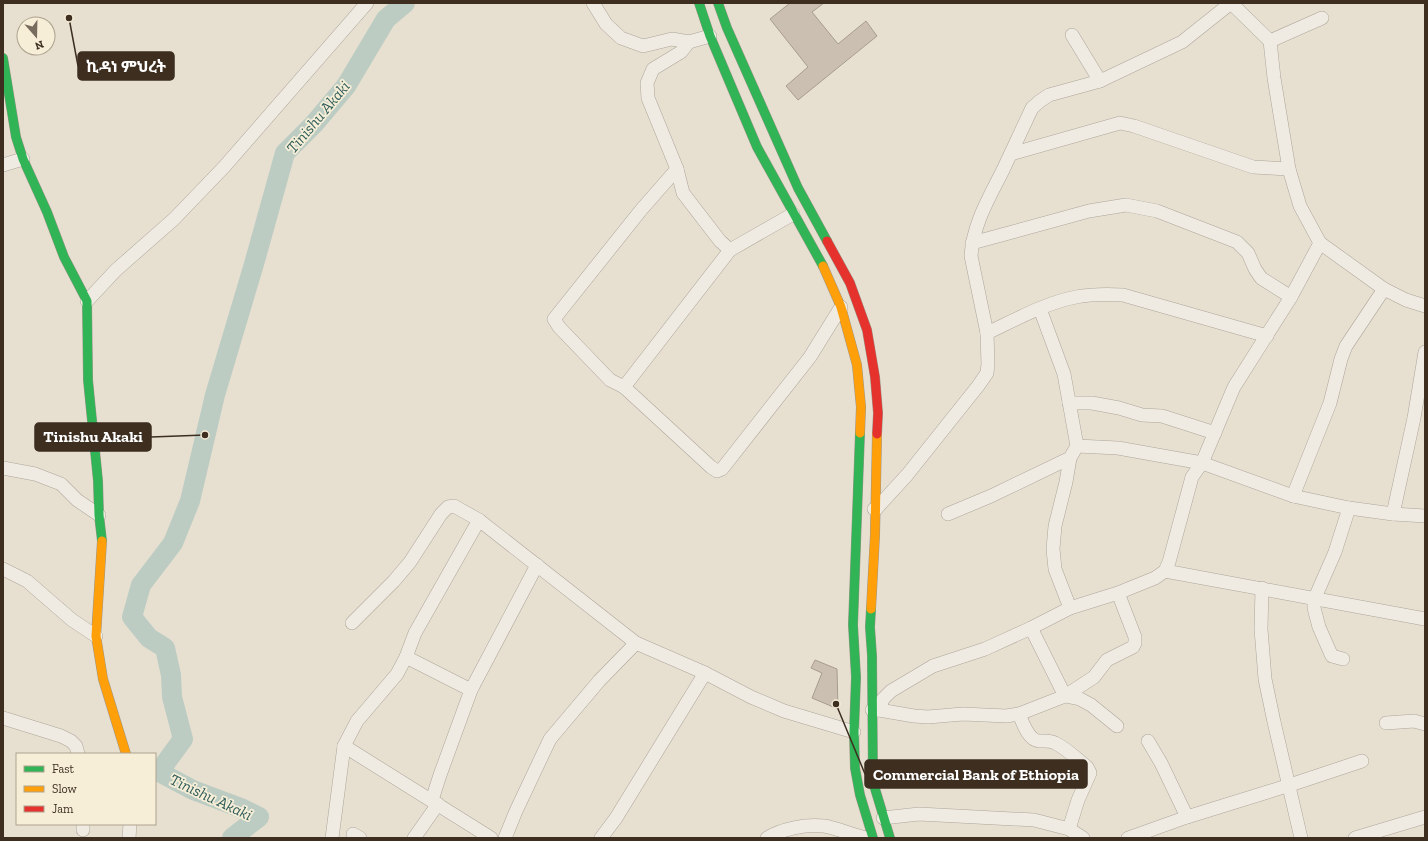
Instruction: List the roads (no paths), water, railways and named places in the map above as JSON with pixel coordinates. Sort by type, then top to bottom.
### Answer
[{"type":"main road","points":[[699,3],[710,36],[757,147],[827,274],[841,307],[857,365],[861,406],[853,625],[856,677],[854,732],[855,768],[865,818],[873,838]]},
{"type":"main road","points":[[718,3],[727,28],[798,188],[850,283],[867,330],[875,377],[878,413],[876,509],[870,627],[876,710],[873,782],[890,838]]},
{"type":"main road","points":[[3,58],[16,137],[23,159],[47,212],[64,257],[87,301],[88,380],[98,481],[99,516],[103,546],[96,636],[104,679],[126,753]]},
{"type":"street","points":[[87,301],[116,270],[174,220],[224,167],[367,3]]},
{"type":"street","points":[[593,3],[606,24],[621,38],[643,46],[672,39],[689,42],[710,36]]},
{"type":"street","points":[[857,508],[876,509],[907,475],[987,373],[987,333],[972,256],[972,243],[974,233],[984,208],[1032,108],[1040,100],[1049,95],[1100,81],[1182,42],[1231,3],[1270,42],[1274,78],[1289,169],[1300,206],[1320,243],[1384,288],[1406,300],[1425,306]]},
{"type":"street","points":[[1270,42],[1322,18]]},
{"type":"street","points":[[1072,35],[1100,81]]},
{"type":"street","points":[[689,42],[681,52],[653,68],[647,83],[648,98],[677,169],[683,193],[720,241],[730,250]]},
{"type":"street","points":[[1011,154],[1120,123],[1134,126],[1253,167],[1289,169]]},
{"type":"street","points":[[3,165],[23,159]]},
{"type":"street","points":[[677,169],[641,210],[554,319],[559,327],[610,380],[624,387],[711,467],[717,471],[722,469],[810,357],[841,307]]},
{"type":"street","points":[[972,243],[1089,211],[1126,205],[1157,211],[1237,242],[1248,253],[1261,278],[1291,296]]},
{"type":"street","points":[[624,387],[730,250],[793,214]]},
{"type":"street","points":[[1118,593],[1134,637],[1135,643],[1133,647],[1107,660],[1094,677],[1065,696],[1020,714],[1006,716],[963,714],[928,717],[896,714],[876,710],[883,699],[891,691],[933,666],[985,649],[1070,608],[1118,593],[1155,578],[1165,572],[1192,477],[1202,463],[1234,387],[1291,296],[1320,243]]},
{"type":"street","points":[[1293,496],[1330,403],[1341,359],[1346,346],[1384,288]]},
{"type":"street","points":[[987,333],[1040,309],[1076,297],[1101,294],[1123,295],[1267,336]]},
{"type":"street","points":[[1040,309],[1064,374],[1077,446],[1070,458],[1066,482],[1055,526],[1053,549],[1055,569],[1070,608]]},
{"type":"street","points":[[1393,514],[1414,418],[1425,352]]},
{"type":"street","points":[[1069,403],[1092,403],[1119,408],[1142,415],[1162,416],[1215,433]]},
{"type":"street","points":[[1077,446],[1118,448],[1202,463],[1293,496],[1348,508],[1393,514],[1425,516]]},
{"type":"street","points":[[948,514],[991,496],[1070,458]]},
{"type":"street","points":[[3,468],[35,474],[61,484],[77,500],[99,516]]},
{"type":"street","points":[[352,623],[394,581],[410,562],[441,514],[448,507],[454,506],[479,520],[636,643],[705,673],[751,697],[784,711],[854,732]]},
{"type":"street","points":[[1343,659],[1332,656],[1330,652],[1319,626],[1314,608],[1314,600],[1334,552],[1348,508]]},
{"type":"street","points":[[332,838],[344,746],[357,721],[397,674],[406,657],[415,633],[479,520]]},
{"type":"street","points":[[414,838],[435,802],[440,775],[471,690],[537,565]]},
{"type":"street","points":[[3,569],[28,581],[72,620],[96,636]]},
{"type":"street","points":[[1165,572],[1262,588],[1314,600],[1425,619]]},
{"type":"street","points":[[1262,588],[1262,629],[1265,679],[1301,838]]},
{"type":"street","points":[[1031,628],[1065,696]]},
{"type":"street","points":[[505,838],[550,739],[599,681],[636,643]]},
{"type":"street","points":[[406,657],[471,690]]},
{"type":"street","points":[[602,838],[616,818],[705,673]]},
{"type":"street","points":[[1065,696],[1080,699],[1091,705],[1117,726]]},
{"type":"street","points":[[1020,714],[1029,734],[1034,739],[1037,741],[1048,740],[1056,743],[1087,767],[1090,773],[1078,800],[1069,829]]},
{"type":"street","points":[[3,718],[61,736],[71,741],[76,746],[78,753]]},
{"type":"street","points":[[1386,724],[1414,721],[1425,724]]},
{"type":"street","points":[[1148,742],[1161,763],[1187,817]]},
{"type":"street","points":[[344,746],[491,838]]},
{"type":"street","points":[[1128,838],[1187,817],[1362,761]]},
{"type":"street","points":[[883,818],[919,814],[1034,820],[1069,829],[1083,838]]},
{"type":"street","points":[[1355,838],[1425,816]]},
{"type":"street","points":[[130,825],[130,838]]},
{"type":"street","points":[[767,838],[790,828],[824,826],[866,838]]},
{"type":"waterway","name":"Tinishu Akaki","points":[[232,838],[259,817],[241,808],[193,790],[159,772],[183,739],[172,697],[171,675],[165,648],[149,638],[132,617],[141,585],[173,543],[190,501],[215,395],[285,153],[314,124],[346,86],[386,19],[405,3]]},
{"type":"place","name":"ኪዳነ ምህረት","points":[[69,18]]},
{"type":"place","name":"Tinishu Akaki","points":[[205,435]]},
{"type":"place","name":"Commercial Bank of Ethiopia","points":[[836,704]]}]
